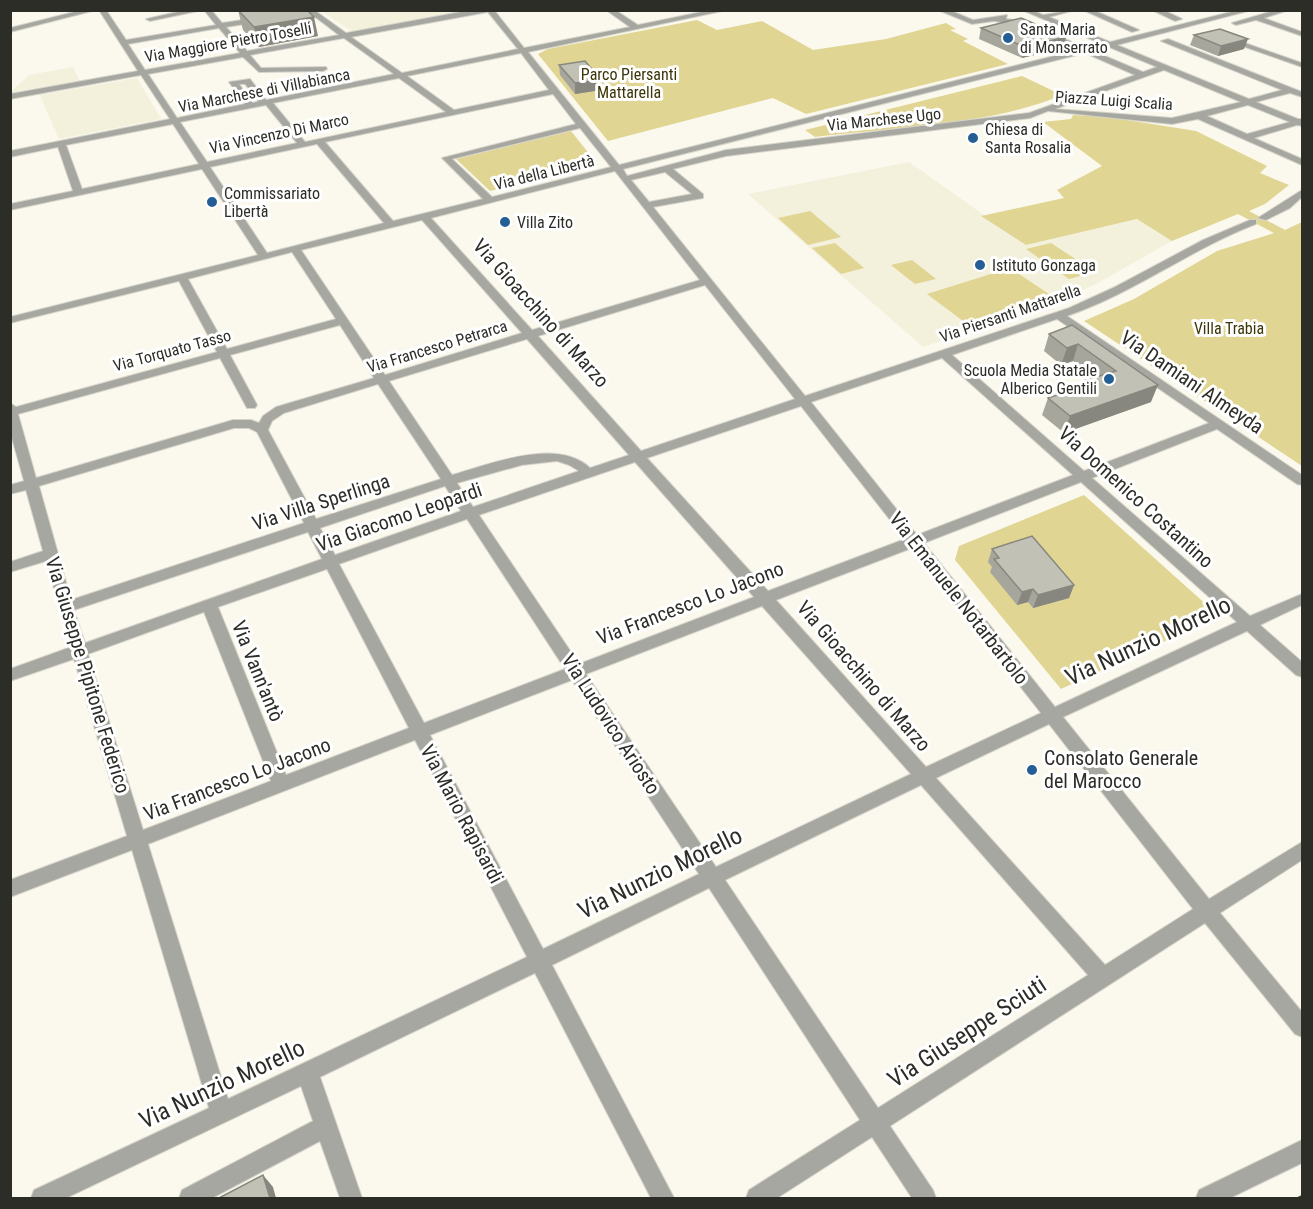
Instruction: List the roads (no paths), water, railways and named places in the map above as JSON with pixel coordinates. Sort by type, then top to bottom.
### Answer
[{"type":"street","points":[[10,30],[93,10]]},
{"type":"street","points":[[102,10],[265,257]]},
{"type":"street","points":[[150,19],[200,10]]},
{"type":"street","points":[[207,10],[259,70],[323,69]]},
{"type":"street","name":"Via Maggiore Pietro Toselli","points":[[10,98],[488,10]]},
{"type":"street","name":"Via Emanuele Notarbartolo","points":[[488,10],[803,400],[1206,910],[1302,1027]]},
{"type":"street","points":[[609,10],[637,28]]},
{"type":"street","name":"Via Marchese di Villabianca","points":[[10,155],[724,10]]},
{"type":"street","points":[[941,10],[965,21],[1008,20],[1030,27],[1143,75]]},
{"type":"street","points":[[1042,17],[1072,10]]},
{"type":"street","points":[[1086,10],[1135,30]]},
{"type":"street","points":[[1155,10],[1178,19]]},
{"type":"street","points":[[1072,46],[1213,10]]},
{"type":"street","name":"Via della Libertà","points":[[10,320],[1249,10]]},
{"type":"street","points":[[1286,10],[1221,30],[1302,65]]},
{"type":"street","points":[[299,13],[310,11],[452,112]]},
{"type":"street","points":[[995,19],[1027,11],[1301,122]]},
{"type":"street","points":[[123,43],[265,18]]},
{"type":"street","points":[[1258,18],[1302,34]]},
{"type":"street","points":[[1030,27],[1053,22]]},
{"type":"street","points":[[1053,37],[1076,31]]},
{"type":"street","points":[[1154,44],[1176,39]]},
{"type":"street","points":[[1165,41],[1302,95]]},
{"type":"street","points":[[1100,57],[1144,47]]},
{"type":"street","name":"Via Marchese Ugo","points":[[625,179],[726,153],[997,121],[1046,111],[1164,67]]},
{"type":"street","points":[[251,106],[233,82],[247,81],[302,144]]},
{"type":"street","points":[[1199,116],[1302,86]]},
{"type":"street","name":"Via Vincenzo Di Marco","points":[[10,207],[554,91]]},
{"type":"street","points":[[1077,100],[1113,115]]},
{"type":"street","name":"Via Marchese di Villabianca","points":[[176,122],[268,103]]},
{"type":"street","name":"Piazza Luigi Scalia","points":[[1046,111],[1172,121],[1199,116],[1302,162]]},
{"type":"street","points":[[1247,137],[1301,122]]},
{"type":"street","points":[[490,201],[446,158],[581,125]]},
{"type":"street","points":[[318,140],[391,225]]},
{"type":"street","points":[[61,145],[78,192]]},
{"type":"street","points":[[646,205],[700,196],[666,168]]},
{"type":"street","name":"Via Piersanti Mattarella","points":[[803,400],[1059,315],[1107,295],[1196,245],[1287,206],[1302,193]]},
{"type":"street","name":"Via Gioacchino di Marzo","points":[[425,217],[922,777],[1102,976]]},
{"type":"street","name":"Via Ludovico Ariosto","points":[[295,249],[472,512],[925,1198]]},
{"type":"street","points":[[182,277],[251,405],[264,411],[280,410]]},
{"type":"street","name":"Via Francesco Petrarca","points":[[280,410],[707,281]]},
{"type":"street","name":"Via Damiani Almeyda","points":[[1059,315],[1302,481]]},
{"type":"street","name":"Via Torquato Tasso","points":[[11,410],[343,321]]},
{"type":"street","name":"Via Domenico Costantino","points":[[943,353],[1084,475],[1302,671]]},
{"type":"street","name":"Via Giacomo Leopardi","points":[[10,675],[330,561],[803,400]]},
{"type":"street","points":[[233,424],[251,405]]},
{"type":"street","name":"Via Giuseppe Pipitone Federico","points":[[11,410],[79,651],[222,1114]]},
{"type":"street","points":[[10,490],[233,424],[251,424],[261,430],[267,419],[280,410]]},
{"type":"street","name":"Via Francesco Lo Jacono","points":[[10,889],[1219,424]]},
{"type":"street","name":"Via Mario Rapisardi","points":[[261,430],[418,732],[541,960],[663,1198]]},
{"type":"street","name":"Via Villa Sperlinga","points":[[66,607],[311,525],[451,481],[518,463],[555,457],[580,464],[588,473]]},
{"type":"street","points":[[10,567],[50,554]]},
{"type":"street","name":"Via Nunzio Morello","points":[[42,1198],[308,1074],[922,777],[1302,599]]},
{"type":"street","name":"Via Vann'antò","points":[[209,605],[282,786]]},
{"type":"street","name":"Via Giuseppe Sciuti","points":[[757,1198],[1302,850]]},
{"type":"street","points":[[308,1074],[351,1198]]},
{"type":"street","points":[[190,1198],[326,1126]]},
{"type":"street","points":[[1207,1198],[1302,1151]]},
{"type":"tram line","points":[[1298,1198],[1302,1196]]},
{"type":"place","name":"Santa Maria di Monserrato","points":[[1008,38]]},
{"type":"place","name":"Chiesa di Santa Rosalia","points":[[973,138]]},
{"type":"place","name":"Commissariato Libertà","points":[[212,202]]},
{"type":"place","name":"Villa Zito","points":[[505,222]]},
{"type":"place","name":"Istituto Gonzaga","points":[[980,265]]},
{"type":"place","name":"Scuola Media Statale Alberico Gentili","points":[[1109,379]]},
{"type":"place","name":"Consolato Generale del Marocco","points":[[1032,770]]},
{"type":"park label","name":"Parco Piersanti Mattarella","points":[[629,83]]},
{"type":"park label","name":"Villa Trabia","points":[[1229,328]]}]
